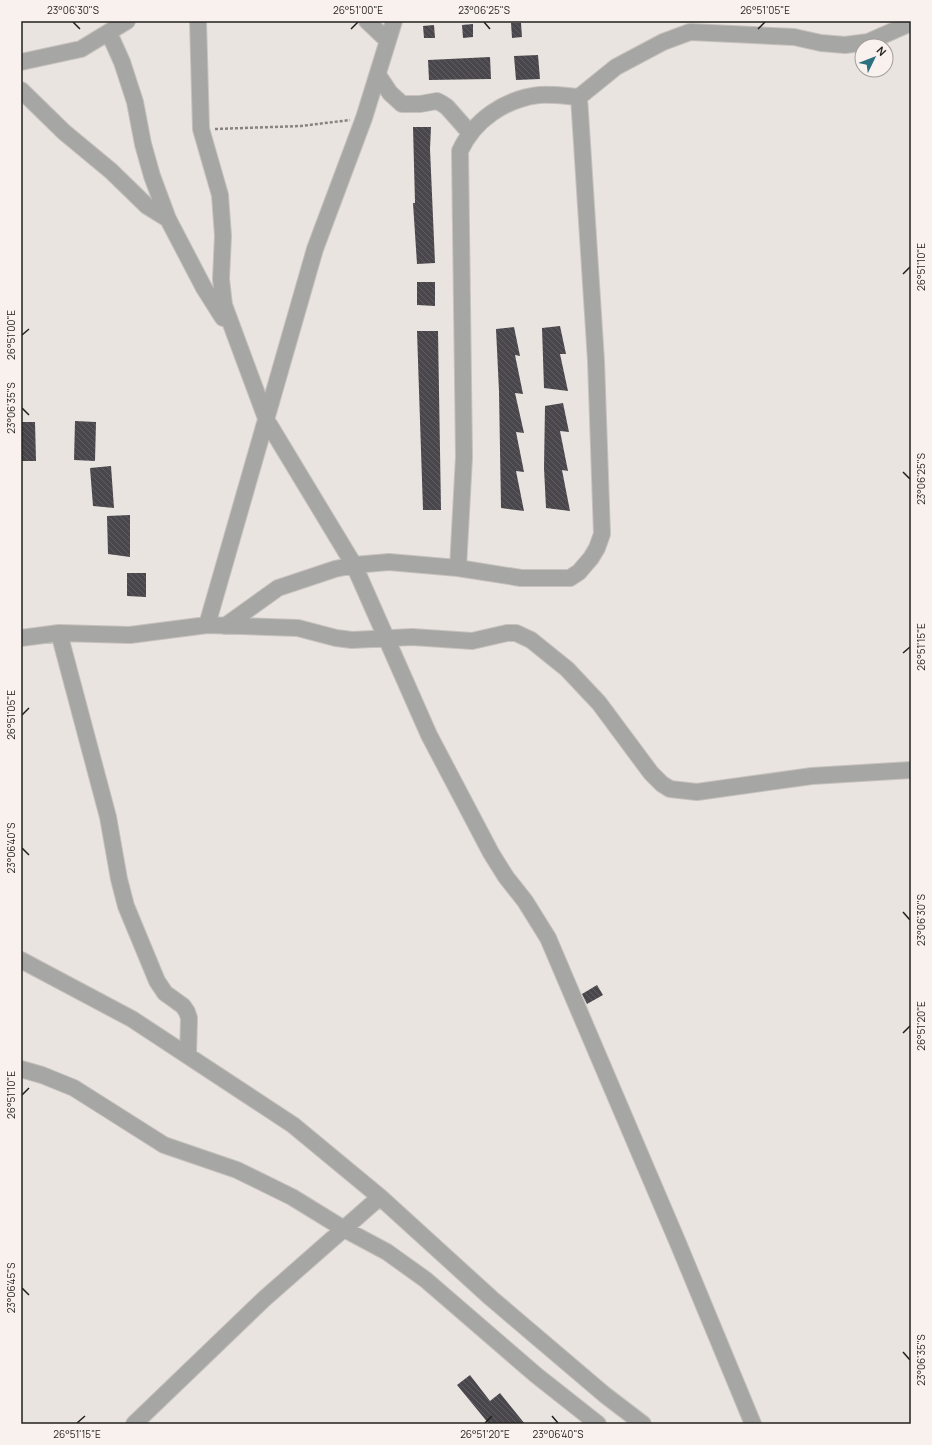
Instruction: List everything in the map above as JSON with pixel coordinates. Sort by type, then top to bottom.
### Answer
[{"type":"street","points":[[21,62],[81,49],[127,21]]},
{"type":"street","points":[[198,21],[201,129],[220,196],[223,236],[221,279],[224,305],[267,421],[354,566],[429,735],[491,853],[506,877],[525,901],[548,938],[678,1242],[753,1424]]},
{"type":"street","points":[[367,21],[388,40]]},
{"type":"street","points":[[207,625],[267,421],[315,249],[364,118],[394,21]]},
{"type":"street","points":[[458,568],[464,457],[460,151],[470,133],[481,121],[504,104],[539,95],[579,97],[616,67],[663,42],[690,32],[794,37],[820,43],[845,45],[868,42],[911,22]]},
{"type":"street","points":[[109,33],[122,62],[133,95],[150,170],[168,219],[204,288],[237,339]]},
{"type":"street","points":[[378,75],[390,93],[402,104],[420,104],[436,101],[441,103],[448,107],[470,133]]},
{"type":"street","points":[[21,90],[64,132],[110,171],[147,206],[168,219]]},
{"type":"street","points":[[225,626],[278,588],[335,569],[389,562],[458,568],[521,578],[570,578],[579,572],[591,558],[597,548],[602,534],[596,361],[579,97]]},
{"type":"street","points":[[21,638],[59,633],[130,635],[207,625],[298,628],[336,638],[412,637],[472,642],[507,632],[516,633],[531,640],[567,669],[599,703],[651,773],[662,784],[670,789],[696,792],[812,776],[911,770]]},
{"type":"street","points":[[59,633],[108,817],[119,879],[126,906],[157,981],[165,993],[183,1006],[187,1012],[189,1018],[188,1056]]},
{"type":"street","points":[[21,960],[132,1019],[292,1125],[380,1197],[491,1298],[605,1395],[643,1424]]},
{"type":"street","points":[[21,1069],[42,1075],[74,1088],[164,1145],[237,1170],[292,1197],[344,1229],[387,1252],[426,1280],[536,1375],[598,1424]]},
{"type":"street","points":[[134,1424],[264,1299],[380,1197]]},
{"type":"path","points":[[201,129],[301,126],[364,118]]},
{"type":"building","points":[[511,23],[521,23],[522,37],[512,38]]},
{"type":"building","points":[[473,24],[473,37],[463,38],[462,25]]},
{"type":"building","points":[[434,25],[435,38],[424,38],[423,26]]},
{"type":"building","points":[[538,55],[540,79],[516,80],[514,56]]},
{"type":"building","points":[[490,57],[491,79],[429,80],[428,60]]},
{"type":"building","points":[[413,127],[431,127],[430,149],[435,263],[417,264],[413,203],[415,203]]},
{"type":"building","points":[[417,282],[435,282],[435,306],[417,305]]},
{"type":"building","points":[[560,326],[566,354],[560,354],[568,391],[544,388],[542,328]]},
{"type":"building","points":[[514,327],[520,356],[515,355],[523,394],[515,393],[524,433],[516,432],[524,472],[516,471],[524,511],[501,508],[499,391],[496,329]]},
{"type":"building","points":[[417,331],[438,331],[441,510],[423,510]]},
{"type":"building","points":[[563,403],[569,432],[560,431],[568,471],[562,470],[570,511],[546,508],[544,468],[545,406]]},
{"type":"building","points":[[75,421],[96,422],[95,461],[74,460]]},
{"type":"building","points":[[21,422],[35,422],[36,461],[21,461]]},
{"type":"building","points":[[111,466],[114,508],[93,506],[90,468]]},
{"type":"building","points":[[130,515],[130,557],[108,554],[107,516]]},
{"type":"building","points":[[127,573],[146,573],[146,597],[127,596]]},
{"type":"building","points":[[597,985],[603,995],[587,1004],[582,994]]},
{"type":"building","points":[[470,1375],[490,1401],[500,1393],[525,1424],[489,1424],[457,1385]]}]
